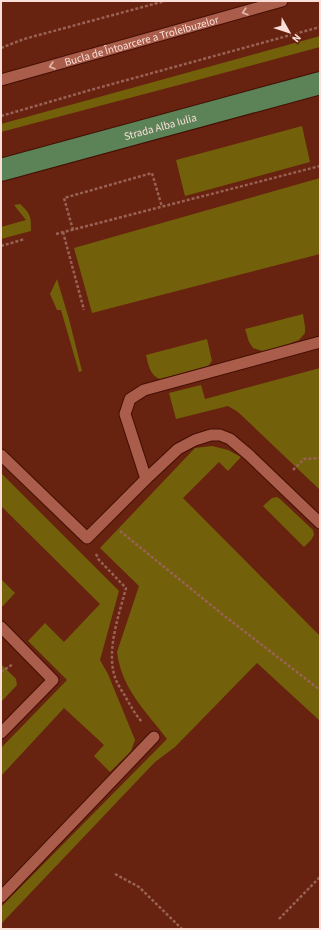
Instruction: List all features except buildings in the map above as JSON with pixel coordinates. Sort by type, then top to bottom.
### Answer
[{"type":"main road","name":"Strada Alba Iulia","points":[[1,170],[320,83]]},
{"type":"lane","name":"Bucla de Întoarcere a Troleibuzelor","points":[[1,80],[282,1]]},
{"type":"lane","points":[[146,479],[126,414],[130,399],[144,390],[320,342]]},
{"type":"lane","points":[[1,455],[87,538],[178,449],[195,440],[211,435],[220,435],[230,439],[249,455],[320,523]]},
{"type":"lane","points":[[1,627],[53,680],[1,733]]},
{"type":"lane","points":[[1,897],[154,737]]},
{"type":"path","points":[[1,48],[24,39],[165,1]]},
{"type":"path","points":[[1,116],[94,89],[320,28]]},
{"type":"path","points":[[56,234],[320,166]]},
{"type":"path","points":[[73,230],[64,198],[152,173],[162,207]]},
{"type":"path","points":[[63,232],[84,310]]},
{"type":"path","points":[[1,246],[25,239]]},
{"type":"path","points":[[278,483],[304,459],[320,458]]},
{"type":"path","points":[[106,519],[222,614],[320,690]]},
{"type":"path","points":[[87,538],[99,560],[126,588],[114,638],[112,664],[116,680],[135,715],[154,737]]},
{"type":"path","points":[[115,874],[139,887],[182,929]]},
{"type":"path","points":[[279,919],[320,877]]},
{"type":"shaded area","points":[[320,36],[320,47],[1,132],[1,124]]},
{"type":"shaded area","points":[[302,126],[310,162],[185,196],[176,160]]},
{"type":"shaded area","points":[[320,178],[320,254],[92,313],[74,248]]},
{"type":"shaded area","points":[[20,204],[30,216],[31,231],[1,239],[1,227],[26,220],[14,205]]},
{"type":"shaded area","points":[[57,279],[82,371],[79,372],[61,310],[57,310],[50,294]]},
{"type":"shaded area","points":[[303,314],[305,333],[299,340],[275,349],[262,351],[253,348],[249,342],[245,329]]},
{"type":"shaded area","points":[[207,339],[212,361],[208,366],[160,379],[152,372],[146,355]]},
{"type":"shaded area","points":[[320,368],[320,490],[238,412],[228,406],[176,419],[169,393],[201,385],[205,399]]},
{"type":"shaded area","points":[[212,446],[228,450],[241,457],[228,471],[219,462],[183,498],[320,636],[320,721],[257,663],[175,747],[155,762],[1,924],[1,907],[167,739],[129,689],[120,666],[117,652],[139,586],[100,548],[195,448]]},
{"type":"shaded area","points":[[1,473],[119,591],[100,660],[108,674],[135,740],[131,751],[110,772],[94,756],[104,745],[64,708],[1,776],[1,748],[67,680],[28,641],[45,623],[64,642],[100,604],[1,506]]},
{"type":"shaded area","points":[[277,497],[313,530],[314,535],[304,547],[263,506],[272,498]]},
{"type":"shaded area","points":[[1,579],[15,593],[3,606],[1,606]]},
{"type":"shaded area","points":[[1,664],[16,679],[17,685],[1,702]]}]
